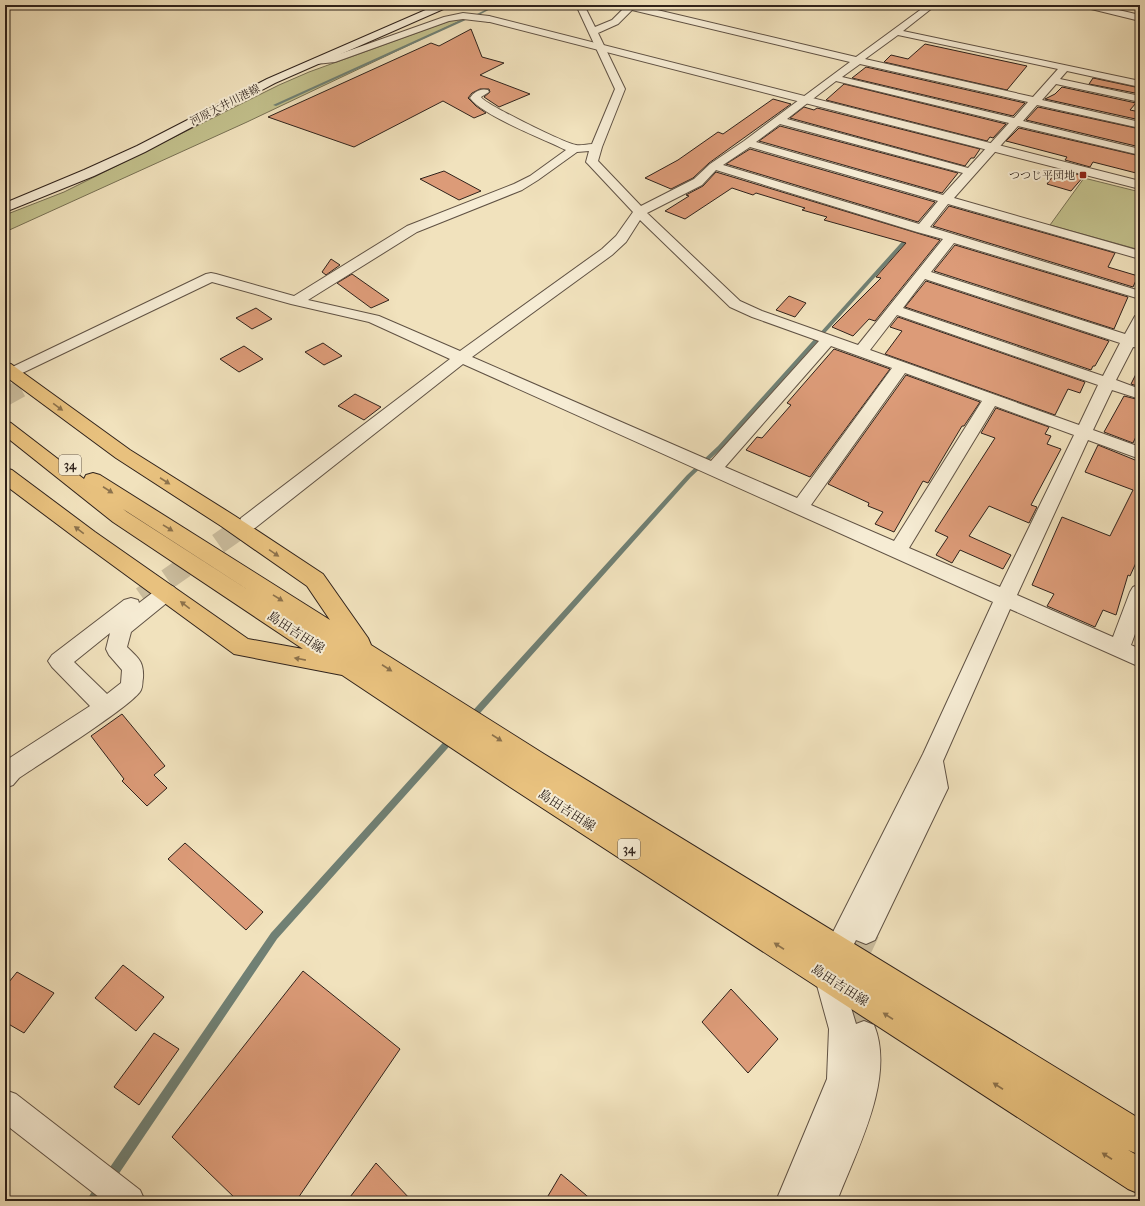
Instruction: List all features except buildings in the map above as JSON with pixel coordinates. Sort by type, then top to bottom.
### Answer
[{"type":"main road","points":[[8,370],[123,454],[228,522],[249,530],[315,580],[359,661]]},
{"type":"main road","name":"島田吉田線","points":[[5,423],[359,661],[526,783],[1140,1177]]},
{"type":"main road","name":"島田吉田線","points":[[5,427],[120,517],[359,661],[535,762],[1140,1138]]},
{"type":"main road","points":[[5,474],[88,537],[242,647],[359,661]]},
{"type":"street","name":"河原大井川港線","points":[[5,208],[89,173],[141,149],[271,81],[445,5]]},
{"type":"street","points":[[580,5],[620,89],[596,147],[592,162],[639,212],[735,304],[757,314],[860,352],[1140,453]]},
{"type":"street","points":[[228,522],[352,428],[375,425],[462,357],[607,252],[620,239],[639,212],[698,182],[714,166],[748,143],[932,5]]},
{"type":"street","points":[[1086,5],[1140,18]]},
{"type":"street","points":[[592,32],[615,22],[627,6],[858,61],[1140,125]]},
{"type":"street","points":[[316,61],[340,57],[447,19],[463,16],[489,19],[1140,185]]},
{"type":"street","points":[[897,32],[1140,84]]},
{"type":"street","points":[[922,229],[1015,122],[1065,68]]},
{"type":"street","points":[[834,78],[1140,152]]},
{"type":"street","points":[[1054,81],[1140,99]]},
{"type":"street","points":[[484,92],[477,95],[475,98],[479,103],[496,113],[574,149],[596,147]]},
{"type":"street","points":[[778,120],[972,172]]},
{"type":"street","points":[[748,143],[1140,255]]},
{"type":"street","points":[[296,301],[412,229],[518,187],[534,178],[574,149]]},
{"type":"street","points":[[714,166],[1140,295]]},
{"type":"street","points":[[860,352],[951,238]]},
{"type":"street","points":[[922,274],[1135,342]]},
{"type":"street","points":[[8,370],[211,277],[296,301],[374,318],[1140,658]]},
{"type":"street","points":[[893,309],[1140,394]]},
{"type":"street","points":[[838,951],[931,761],[1005,598],[1108,383],[1135,342],[1140,319]]},
{"type":"street","points":[[714,469],[828,340]]},
{"type":"street","points":[[800,507],[901,367]]},
{"type":"street","points":[[898,550],[991,399]]},
{"type":"street","points":[[249,530],[374,440],[375,425]]},
{"type":"street","points":[[5,777],[11,770],[106,707],[131,688],[133,668],[116,650],[122,628],[167,592]]},
{"type":"street","points":[[1119,648],[1140,592]]},
{"type":"street","points":[[106,707],[59,661],[142,597]]},
{"type":"street","points":[[866,931],[936,788],[931,761]]},
{"type":"street","points":[[792,1201],[842,1079],[843,1029],[829,978]]},
{"type":"street","points":[[821,1201],[860,1106],[866,1072],[864,1035]]},
{"type":"street","points":[[5,1105],[129,1201]]},
{"type":"shaded area","points":[[455,19],[464,19],[247,122],[5,232],[5,215],[64,192],[279,85],[309,72]]},
{"type":"shaded area","points":[[1084,178],[1140,192],[1140,250],[1050,225]]},
{"type":"waterway","points":[[478,14],[497,5]]},
{"type":"waterway","points":[[275,105],[466,19]]},
{"type":"waterway","points":[[470,719],[689,476],[720,447],[910,236]]},
{"type":"waterway","points":[[110,1177],[274,936],[452,738]]},
{"type":"waterway","points":[[92,1201],[101,1188]]},
{"type":"tunnel","points":[[5,397],[27,385]]},
{"type":"tunnel","points":[[240,528],[248,523]]},
{"type":"tunnel","points":[[142,597],[242,527]]},
{"type":"tunnel","points":[[864,1035],[853,1003],[847,971],[866,931]]},
{"type":"place","name":"つつじ平団地","points":[[1083,175]]}]
